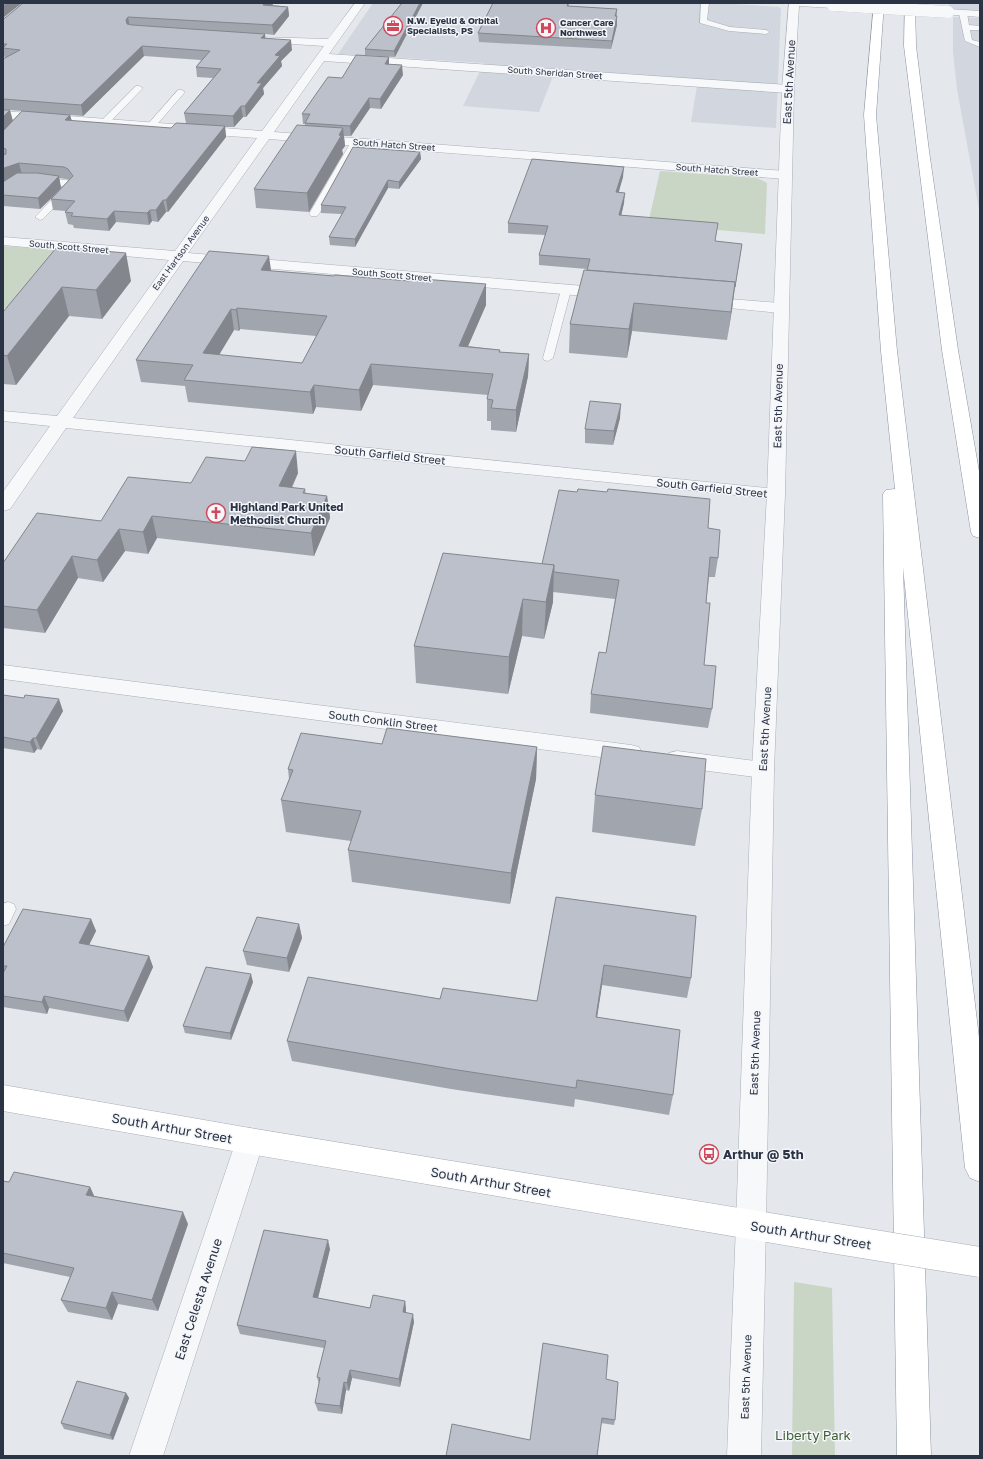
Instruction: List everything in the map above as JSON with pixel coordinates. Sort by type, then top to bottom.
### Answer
[{"type":"main road","points":[[879,3],[873,57],[870,115],[889,351],[980,1168]]},
{"type":"main road","points":[[910,3],[910,46],[950,350],[980,532]]},
{"type":"main road","points":[[950,350],[980,471]]},
{"type":"main road","points":[[889,351],[914,1456]]},
{"type":"main road","name":"South Arthur Street","points":[[3,1098],[250,1141],[980,1262]]},
{"type":"street","name":"East Hartson Avenue","points":[[3,505],[178,256],[332,44],[360,3]]},
{"type":"street","points":[[794,3],[980,14]]},
{"type":"street","name":"East 5th Avenue","points":[[744,1456],[763,770],[776,494],[780,308],[788,88],[794,3]]},
{"type":"street","points":[[253,38],[332,44]]},
{"type":"street","name":"South Sheridan Street","points":[[322,57],[788,88]]},
{"type":"street","name":"South Hatch Street","points":[[3,115],[785,175]]},
{"type":"street","name":"South Scott Street","points":[[3,241],[622,295]]},
{"type":"street","points":[[693,301],[780,308]]},
{"type":"street","name":"South Garfield Street","points":[[3,416],[776,494]]},
{"type":"street","name":"South Conklin Street","points":[[3,672],[763,770]]},
{"type":"street","name":"East Celesta Avenue","points":[[146,1456],[250,1141]]},
{"type":"lane","points":[[705,3],[703,21],[729,29],[766,32]]},
{"type":"lane","points":[[963,13],[969,41],[980,45]]},
{"type":"lane","points":[[966,27],[980,28]]},
{"type":"lane","points":[[104,123],[139,88]]},
{"type":"lane","points":[[151,126],[181,92]]},
{"type":"lane","points":[[14,127],[25,116]]},
{"type":"lane","points":[[314,214],[355,142]]},
{"type":"lane","points":[[3,191],[11,184],[22,180],[66,183],[69,187],[40,217]]},
{"type":"lane","points":[[548,358],[566,290]]},
{"type":"shaded area","points":[[373,3],[719,3],[779,7],[781,9],[776,128],[691,122],[697,86],[553,76],[539,112],[463,106],[484,63],[338,54]]},
{"type":"shaded area","points":[[949,3],[980,3],[980,14],[948,12]]},
{"type":"shaded area","points":[[953,17],[980,18],[980,215],[957,89],[953,52]]},
{"type":"green space","points":[[660,171],[757,178],[767,183],[765,234],[648,224]]},
{"type":"green space","points":[[3,246],[58,250],[9,308],[3,308]]},
{"type":"green space","name":"Liberty Park","points":[[794,1282],[832,1288],[835,1456],[792,1456]]},
{"type":"building","points":[[23,3],[264,3],[263,5],[288,7],[272,25],[128,17],[126,20],[127,24],[132,25],[265,34],[261,38],[291,40],[275,55],[280,56],[257,83],[262,83],[245,106],[241,106],[233,116],[184,113],[221,69],[196,67],[210,51],[142,46],[81,105],[3,99],[3,59],[20,50],[3,48],[7,44],[3,44],[3,19]]},
{"type":"building","points":[[402,3],[420,3],[394,51],[365,49]]},
{"type":"building","points":[[493,3],[568,3],[567,6],[617,9],[612,41],[478,33]]},
{"type":"building","points":[[356,55],[389,57],[385,64],[402,65],[380,99],[369,98],[350,126],[305,123],[310,114],[302,114],[328,77],[342,78]]},
{"type":"building","points":[[3,110],[10,110],[3,117]]},
{"type":"building","points":[[22,111],[70,115],[65,120],[171,128],[176,123],[225,126],[166,200],[163,200],[156,210],[150,210],[147,213],[114,211],[107,219],[71,216],[73,213],[65,212],[75,201],[51,199],[73,176],[68,169],[64,167],[19,163],[4,168],[3,170],[3,155],[6,154],[6,149],[3,148],[3,130]]},
{"type":"building","points":[[297,125],[343,128],[339,135],[341,136],[307,193],[254,189]]},
{"type":"building","points":[[353,147],[420,152],[399,182],[388,180],[355,239],[329,237],[346,207],[321,205]]},
{"type":"building","points":[[532,159],[624,167],[616,192],[625,193],[619,215],[718,223],[715,241],[742,244],[735,287],[735,282],[587,270],[590,259],[539,255],[548,226],[508,223]]},
{"type":"building","points":[[17,173],[37,173],[59,176],[38,198],[3,195],[3,182]]},
{"type":"building","points":[[57,247],[126,253],[96,290],[62,287],[7,356],[3,355],[3,312]]},
{"type":"building","points":[[209,251],[269,256],[261,270],[409,281],[410,278],[486,284],[459,346],[500,350],[499,352],[529,354],[516,410],[491,408],[493,400],[487,399],[493,374],[371,364],[359,390],[314,385],[310,392],[184,380],[193,365],[136,360]],"holes":[[[237,308],[327,316],[302,363],[203,353],[231,309],[236,310]]]},
{"type":"building","points":[[584,270],[735,282],[731,312],[634,303],[629,329],[570,324]]},
{"type":"building","points":[[590,401],[621,404],[614,431],[585,429]]},
{"type":"building","points":[[252,447],[296,451],[279,486],[305,489],[303,493],[327,496],[311,533],[152,516],[143,532],[119,529],[97,560],[72,556],[37,610],[3,606],[3,563],[37,513],[101,521],[128,477],[191,483],[206,457],[245,461]]},
{"type":"building","points":[[578,489],[607,492],[608,489],[710,499],[708,528],[720,530],[718,558],[710,557],[706,603],[710,603],[704,665],[716,666],[712,709],[591,694],[599,652],[606,653],[619,580],[554,572],[554,565],[542,564],[559,490],[577,492]]},
{"type":"building","points":[[443,553],[554,565],[546,602],[523,599],[509,657],[414,646]]},
{"type":"building","points":[[3,695],[24,698],[25,695],[59,699],[36,738],[33,738],[30,742],[3,737]]},
{"type":"building","points":[[387,728],[537,747],[511,873],[348,850],[361,811],[281,800],[293,770],[288,769],[301,733],[382,744]]},
{"type":"building","points":[[603,746],[706,759],[702,809],[595,795]]},
{"type":"building","points":[[556,897],[696,916],[691,978],[604,965],[596,1017],[680,1030],[673,1095],[577,1080],[576,1088],[451,1069],[287,1041],[308,977],[440,999],[443,988],[537,1001]]},
{"type":"building","points":[[23,909],[91,919],[79,943],[149,956],[124,1011],[44,996],[42,1002],[3,996],[3,973],[7,966],[3,966],[3,947]]},
{"type":"building","points":[[257,917],[299,924],[287,958],[243,951]]},
{"type":"building","points":[[206,967],[251,974],[230,1033],[183,1026]]},
{"type":"building","points":[[14,1172],[90,1187],[86,1195],[183,1212],[152,1300],[112,1292],[106,1308],[61,1300],[74,1268],[3,1253],[3,1181],[9,1182]]},
{"type":"building","points":[[264,1230],[328,1240],[313,1297],[370,1308],[373,1295],[405,1301],[403,1312],[413,1314],[399,1379],[350,1370],[347,1383],[344,1382],[340,1406],[315,1403],[320,1378],[317,1377],[326,1341],[237,1325]]},
{"type":"building","points":[[543,1343],[608,1355],[606,1379],[618,1382],[615,1420],[602,1418],[597,1456],[446,1456],[452,1424],[530,1440]]},
{"type":"building","points":[[77,1381],[126,1393],[110,1435],[61,1423]]},
{"type":"place","name":"N.W. Eyelid & Orbital Specialists, PS","points":[[393,26]]},
{"type":"place","name":"Cancer Care Northwest","points":[[546,28]]},
{"type":"place","name":"Highland Park United Methodist Church","points":[[216,513]]},
{"type":"place","name":"Arthur @ 5th","points":[[709,1154]]}]
